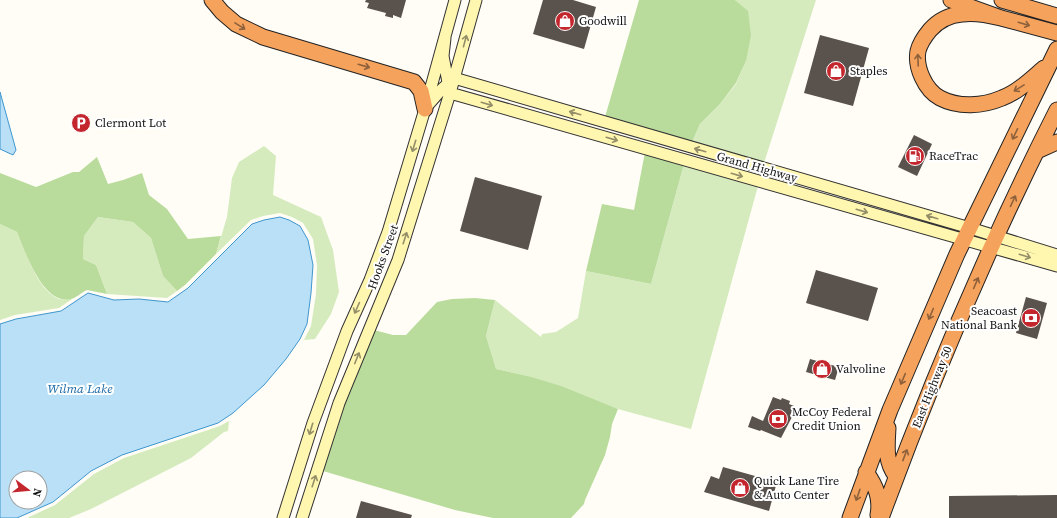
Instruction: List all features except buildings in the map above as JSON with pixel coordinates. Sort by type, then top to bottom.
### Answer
[{"type":"highway","points":[[212,0],[222,12],[236,24],[263,37],[414,82],[421,91],[426,109]]},
{"type":"highway","points":[[951,0],[1002,18],[1052,32]]},
{"type":"highway","points":[[1002,0],[1055,16]]},
{"type":"highway","points":[[1002,18],[981,14],[962,14],[947,18],[934,26],[925,36],[918,50],[918,63],[922,78],[931,91],[940,98],[960,104],[978,105],[1003,98],[1025,84],[1049,63]]},
{"type":"highway","points":[[850,518],[890,410],[967,234],[1057,49]]},
{"type":"highway","name":"East Highway 50","points":[[881,518],[896,476],[957,327],[994,242],[1057,110]]},
{"type":"highway","points":[[1037,151],[1057,142]]},
{"type":"highway","points":[[890,410],[887,455],[892,470],[896,476]]},
{"type":"highway","points":[[866,472],[876,487],[879,498],[877,518]]},
{"type":"street","name":"Hooks Street","points":[[283,518],[313,423],[388,232],[426,109],[456,0]]},
{"type":"street","name":"Hooks Street","points":[[302,518],[339,403],[398,260],[476,0]]},
{"type":"street","points":[[426,109],[429,102],[451,85],[443,56],[445,38]]},
{"type":"street","name":"Grand Highway","points":[[451,85],[994,242],[1057,266]]},
{"type":"street","name":"Grand Highway","points":[[451,85],[967,234]]},
{"type":"street","name":"Grand Highway","points":[[994,242],[1057,255]]},
{"type":"green space","points":[[639,0],[735,0],[748,11],[751,35],[746,61],[736,83],[720,104],[700,124],[692,142],[605,117]]},
{"type":"green space","points":[[735,0],[816,0],[764,163],[692,142],[700,124],[720,104],[736,84],[746,61],[748,12]]},
{"type":"green space","points":[[264,146],[276,156],[273,195],[321,217],[333,250],[339,292],[331,314],[315,339],[304,340],[311,326],[316,294],[317,265],[313,239],[303,223],[280,213],[251,220],[216,254],[227,217],[232,178],[239,162]]},
{"type":"green space","points":[[645,152],[684,164],[651,284],[586,271],[602,204],[634,210]]},
{"type":"green space","points":[[97,157],[108,184],[142,173],[149,195],[167,209],[188,239],[221,236],[216,254],[177,291],[163,276],[151,238],[133,222],[98,217],[84,236],[83,259],[96,265],[107,294],[87,290],[71,299],[61,299],[52,294],[44,286],[30,263],[17,232],[0,224],[0,173],[36,187],[73,172],[79,172]]},
{"type":"green space","points":[[684,164],[758,186],[691,429],[618,409],[528,376],[496,369],[486,336],[495,300],[541,337],[542,334],[556,332],[578,318],[586,271],[651,284]]},
{"type":"green space","points":[[98,217],[133,222],[151,238],[163,276],[177,291],[167,298],[107,294],[96,265],[83,259],[84,236]]},
{"type":"green space","points":[[0,224],[17,232],[28,260],[44,288],[59,299],[72,299],[59,308],[15,315],[0,320]]},
{"type":"green space","points":[[475,298],[495,300],[486,336],[496,369],[528,376],[561,386],[618,409],[612,424],[605,455],[584,504],[571,518],[493,518],[455,510],[323,471],[344,404],[374,330],[393,335],[406,335],[437,302],[452,299]]},
{"type":"green space","points":[[229,421],[228,431],[224,432],[191,458],[91,509],[69,518],[27,518],[44,510],[48,510],[48,508],[55,505],[94,474],[124,458],[220,426]]},
{"type":"water","points":[[0,92],[16,150],[13,155],[0,149]]},
{"type":"water","name":"Wilma Lake","points":[[280,217],[300,226],[308,240],[313,265],[307,324],[300,339],[286,359],[264,385],[233,413],[218,423],[122,455],[91,471],[53,502],[48,504],[48,470],[8,470],[8,510],[35,510],[17,518],[0,518],[0,324],[16,319],[61,311],[88,293],[114,300],[139,299],[168,302],[188,288],[252,224]]},
{"type":"place","name":"Goodwill","points":[[565,21]]},
{"type":"place","name":"Staples","points":[[836,71]]},
{"type":"place","name":"Clermont Lot","points":[[81,123]]},
{"type":"place","name":"RaceTrac","points":[[915,156]]},
{"type":"place","name":"Seacoast National Bank","points":[[1031,318]]},
{"type":"place","name":"Valvoline","points":[[822,369]]},
{"type":"place","name":"McCoy Federal Credit Union","points":[[778,419]]},
{"type":"place","name":"Quick Lane Tire & Auto Center","points":[[740,488]]}]
